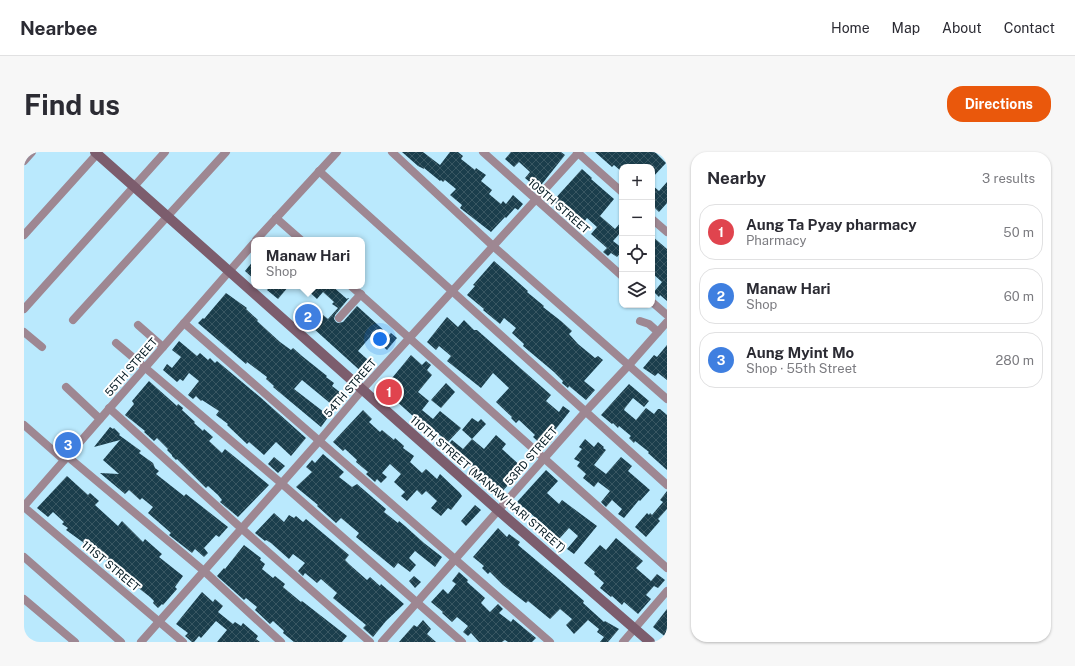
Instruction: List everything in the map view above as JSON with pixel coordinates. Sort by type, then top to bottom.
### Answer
[{"type":"main road","name":"110TH STREET (MANAW HARI STREET)","points":[[96,153],[362,390],[650,642]]},
{"type":"street","points":[[24,161],[32,152]]},
{"type":"street","points":[[24,309],[164,152]]},
{"type":"street","points":[[73,320],[226,152]]},
{"type":"street","points":[[259,237],[336,152]]},
{"type":"street","points":[[392,152],[493,246],[667,399]]},
{"type":"street","name":"109TH STREET","points":[[483,152],[619,273]]},
{"type":"street","points":[[578,152],[619,189]]},
{"type":"street","name":"54TH STREET","points":[[141,642],[320,440],[362,390],[578,152]]},
{"type":"street","points":[[24,235],[96,153]]},
{"type":"street","points":[[319,171],[667,485]]},
{"type":"street","points":[[276,218],[297,237]]},
{"type":"street","points":[[655,222],[667,232]]},
{"type":"street","name":"55TH STREET","points":[[24,507],[251,246]]},
{"type":"street","points":[[355,289],[667,568]]},
{"type":"street","points":[[339,318],[361,294]]},
{"type":"street","points":[[655,305],[667,315]]},
{"type":"street","points":[[640,321],[649,324],[658,332]]},
{"type":"street","points":[[184,322],[550,642]]},
{"type":"street","name":"53RD STREET","points":[[382,642],[544,458],[630,365],[667,322]]},
{"type":"street","points":[[138,325],[163,346]]},
{"type":"street","points":[[24,332],[42,347]]},
{"type":"street","points":[[116,343],[282,483],[462,642]]},
{"type":"street","points":[[66,388],[100,419]]},
{"type":"street","points":[[110,408],[241,528],[370,642]]},
{"type":"street","points":[[24,425],[204,571],[281,642]]},
{"type":"street","name":"111ST STREET","points":[[24,507],[183,642]]},
{"type":"street","points":[[24,557],[121,642]]},
{"type":"street","points":[[623,642],[667,591]]},
{"type":"street","points":[[24,598],[75,642]]},
{"type":"building","points":[[402,152],[423,152],[440,165],[450,152],[458,152],[463,156],[461,159],[475,170],[476,168],[486,175],[481,181],[492,190],[489,194],[501,204],[503,201],[506,204],[513,195],[523,204],[518,210],[515,208],[491,232],[460,208],[462,205],[450,195],[456,189],[445,180],[443,182],[441,180],[440,181],[424,168],[418,166]]},
{"type":"building","points":[[511,152],[561,152],[565,155],[538,189],[525,178],[530,172],[519,162],[514,167],[505,159]]},
{"type":"building","points":[[595,152],[655,152],[666,163],[655,175],[655,164],[619,164],[619,169],[614,165],[612,167]]},
{"type":"building","points":[[582,169],[614,199],[600,216],[615,229],[619,224],[619,234],[613,241],[619,246],[619,255],[617,257],[611,253],[608,256],[603,252],[607,248],[591,234],[597,227],[587,218],[582,225],[553,201]]},
{"type":"building","points":[[667,182],[667,203],[659,212],[655,208],[655,188],[659,191]]},
{"type":"building","points":[[655,239],[667,249],[667,301],[655,293],[655,291],[662,282],[655,276]]},
{"type":"building","points":[[494,261],[544,306],[543,307],[572,331],[569,334],[578,344],[595,358],[598,356],[603,360],[584,381],[595,390],[586,400],[569,386],[568,388],[562,383],[563,381],[554,372],[523,346],[524,344],[512,333],[516,328],[504,318],[500,324],[467,295],[475,286],[473,285]]},
{"type":"building","points":[[251,264],[251,276],[245,271]]},
{"type":"building","points":[[268,289],[286,289],[278,299],[267,290]]},
{"type":"building","points":[[306,289],[335,289],[347,299],[349,298],[335,315],[334,319],[336,322],[343,322],[357,306],[389,335],[391,333],[397,338],[387,350],[371,336],[358,351],[374,365],[365,375],[313,328],[323,315],[328,319],[338,308],[332,304],[334,302],[323,292],[317,299]]},
{"type":"building","points":[[226,293],[247,308],[246,309],[258,320],[257,321],[280,342],[291,350],[293,348],[327,376],[326,377],[334,383],[332,386],[345,396],[336,408],[302,380],[294,389],[329,416],[321,427],[273,387],[274,386],[266,379],[267,377],[247,362],[246,364],[198,323],[203,318],[204,319]]},
{"type":"building","points":[[447,317],[458,327],[464,320],[551,395],[546,401],[559,412],[563,406],[570,411],[555,430],[556,431],[549,438],[552,441],[545,448],[533,437],[535,435],[519,420],[516,423],[511,418],[512,417],[496,402],[509,388],[493,373],[481,388],[447,361],[451,356],[439,346],[436,350],[427,342]]},
{"type":"building","points":[[179,341],[197,356],[200,353],[208,360],[210,358],[215,363],[217,361],[306,438],[291,456],[276,442],[264,455],[249,442],[247,444],[227,425],[228,424],[216,415],[219,411],[202,400],[201,401],[196,396],[193,399],[188,395],[199,381],[189,373],[183,381],[180,379],[177,382],[163,370],[167,364],[172,368],[181,357],[172,350]]},
{"type":"building","points":[[667,345],[667,380],[658,373],[655,376],[643,368],[654,355],[657,357]]},
{"type":"building","points":[[411,355],[422,365],[426,361],[431,365],[427,370],[432,375],[418,392],[429,401],[422,410],[433,419],[440,411],[461,428],[448,442],[427,424],[425,427],[383,389]]},
{"type":"building","points":[[149,381],[177,406],[178,404],[183,408],[182,410],[203,431],[204,429],[213,437],[209,441],[222,453],[225,449],[269,485],[238,517],[220,502],[222,500],[218,495],[208,486],[206,488],[177,459],[176,460],[157,438],[154,441],[144,432],[145,431],[125,415],[134,404],[132,401]]},
{"type":"building","points":[[446,383],[455,392],[441,408],[431,400]]},
{"type":"building","points":[[629,384],[649,401],[644,407],[633,398],[625,408],[624,410],[636,420],[646,408],[654,414],[658,409],[660,409],[667,415],[667,470],[648,453],[649,452],[635,441],[634,443],[629,438],[631,436],[619,426],[618,428],[601,415]]},
{"type":"building","points":[[363,410],[372,419],[369,422],[380,432],[382,430],[394,440],[395,438],[404,446],[403,448],[414,456],[410,462],[422,473],[426,469],[437,479],[440,474],[460,493],[462,496],[451,510],[448,508],[441,516],[431,508],[437,501],[426,491],[422,495],[417,490],[407,501],[401,496],[405,492],[394,482],[401,474],[390,464],[382,473],[387,477],[381,483],[377,479],[375,482],[366,474],[368,472],[356,462],[357,460],[345,449],[343,451],[333,442]]},
{"type":"building","points":[[472,418],[478,422],[481,419],[486,424],[472,439],[462,430]]},
{"type":"building","points":[[110,427],[113,429],[114,428],[120,434],[119,435],[141,451],[139,453],[153,463],[155,468],[159,471],[156,474],[184,496],[186,494],[228,527],[219,537],[216,535],[204,548],[208,553],[204,557],[195,549],[192,553],[169,535],[171,533],[148,513],[153,507],[142,498],[140,500],[129,490],[125,494],[100,473],[119,474],[103,460],[120,440],[94,447]]},
{"type":"building","points":[[496,435],[506,444],[502,449],[523,468],[501,493],[485,479],[482,482],[477,477],[479,474],[458,456],[459,454],[448,445],[452,440],[463,449],[472,439],[484,449]]},
{"type":"building","points":[[585,439],[594,447],[598,442],[606,450],[594,465],[606,474],[621,457],[632,466],[628,471],[650,490],[640,501],[639,500],[624,518],[618,514],[622,509],[612,500],[606,507],[601,502],[610,491],[598,482],[594,487],[583,478],[586,474],[577,466],[580,462],[574,459],[582,449],[579,447]]},
{"type":"building","points":[[323,454],[344,472],[339,477],[352,487],[357,484],[386,509],[384,512],[398,523],[399,521],[442,557],[435,567],[415,551],[409,558],[416,565],[410,572],[398,563],[394,568],[356,537],[359,533],[341,518],[336,523],[317,506],[318,505],[296,487],[312,472],[306,467],[312,460],[315,463]]},
{"type":"building","points":[[274,457],[285,466],[278,473],[268,464]]},
{"type":"building","points":[[546,470],[558,481],[547,493],[559,504],[562,500],[597,526],[574,554],[567,549],[578,536],[569,528],[559,539],[517,502]]},
{"type":"building","points":[[67,476],[88,495],[90,493],[99,501],[95,505],[118,526],[122,521],[143,542],[145,539],[162,554],[159,557],[183,576],[175,587],[177,589],[163,605],[162,604],[158,608],[150,597],[105,559],[104,560],[94,552],[95,551],[66,530],[68,528],[62,524],[64,522],[53,512],[48,517],[37,508]]},
{"type":"building","points":[[667,491],[667,509],[658,519],[660,521],[646,537],[635,527],[647,513],[652,515],[663,502],[660,500]]},
{"type":"building","points":[[475,505],[481,510],[466,526],[461,521]]},
{"type":"building","points":[[274,513],[284,522],[289,515],[294,518],[296,516],[303,522],[306,519],[349,555],[345,560],[367,580],[370,577],[380,586],[381,584],[404,604],[386,621],[373,637],[363,628],[366,625],[333,598],[337,593],[321,579],[317,583],[305,573],[303,576],[298,571],[305,563],[293,554],[289,559],[271,543],[266,540],[265,541],[255,533]]},
{"type":"building","points":[[498,528],[507,537],[509,534],[520,542],[518,545],[584,601],[583,603],[604,622],[605,621],[619,629],[608,642],[600,642],[604,637],[597,632],[599,629],[588,620],[574,634],[566,625],[572,619],[560,609],[550,619],[528,601],[526,603],[503,585],[490,572],[488,574],[482,568],[484,566],[473,557]]},
{"type":"building","points":[[616,538],[643,561],[636,568],[651,581],[657,574],[665,580],[658,588],[654,586],[646,595],[651,599],[638,614],[624,602],[622,605],[600,588],[604,583],[594,574],[595,572],[584,563],[600,545],[606,550]]},
{"type":"building","points":[[244,545],[261,558],[260,560],[265,564],[262,569],[273,578],[275,576],[285,584],[283,587],[301,602],[302,601],[347,636],[342,642],[294,642],[283,633],[284,631],[273,621],[270,624],[255,610],[257,607],[246,598],[244,600],[217,576],[224,568],[225,569]]},
{"type":"building","points":[[459,572],[468,580],[467,582],[485,598],[481,603],[490,612],[498,604],[503,609],[499,613],[511,622],[513,619],[536,638],[532,642],[508,642],[505,640],[502,642],[479,642],[471,633],[468,636],[463,632],[468,626],[457,617],[452,622],[431,602],[443,589],[448,594],[456,584],[452,581]]},
{"type":"building","points":[[414,576],[421,582],[415,588],[409,581]]},
{"type":"building","points":[[202,592],[213,602],[215,599],[223,606],[218,612],[233,624],[235,622],[241,626],[243,623],[258,636],[256,639],[260,642],[217,642],[227,630],[216,621],[201,638],[199,636],[194,642],[185,636],[188,633],[176,624]]},
{"type":"building","points":[[667,609],[667,638],[653,627]]},
{"type":"building","points":[[423,620],[431,629],[427,634],[436,642],[399,642],[414,625],[417,627]]},
{"type":"place","name":"Manaw Hari","points":[[308,317]]},
{"type":"place","name":"Aung Ta Pyay pharmacy","points":[[389,392]]},
{"type":"place","name":"Aung Myint Mo","points":[[68,445]]}]
